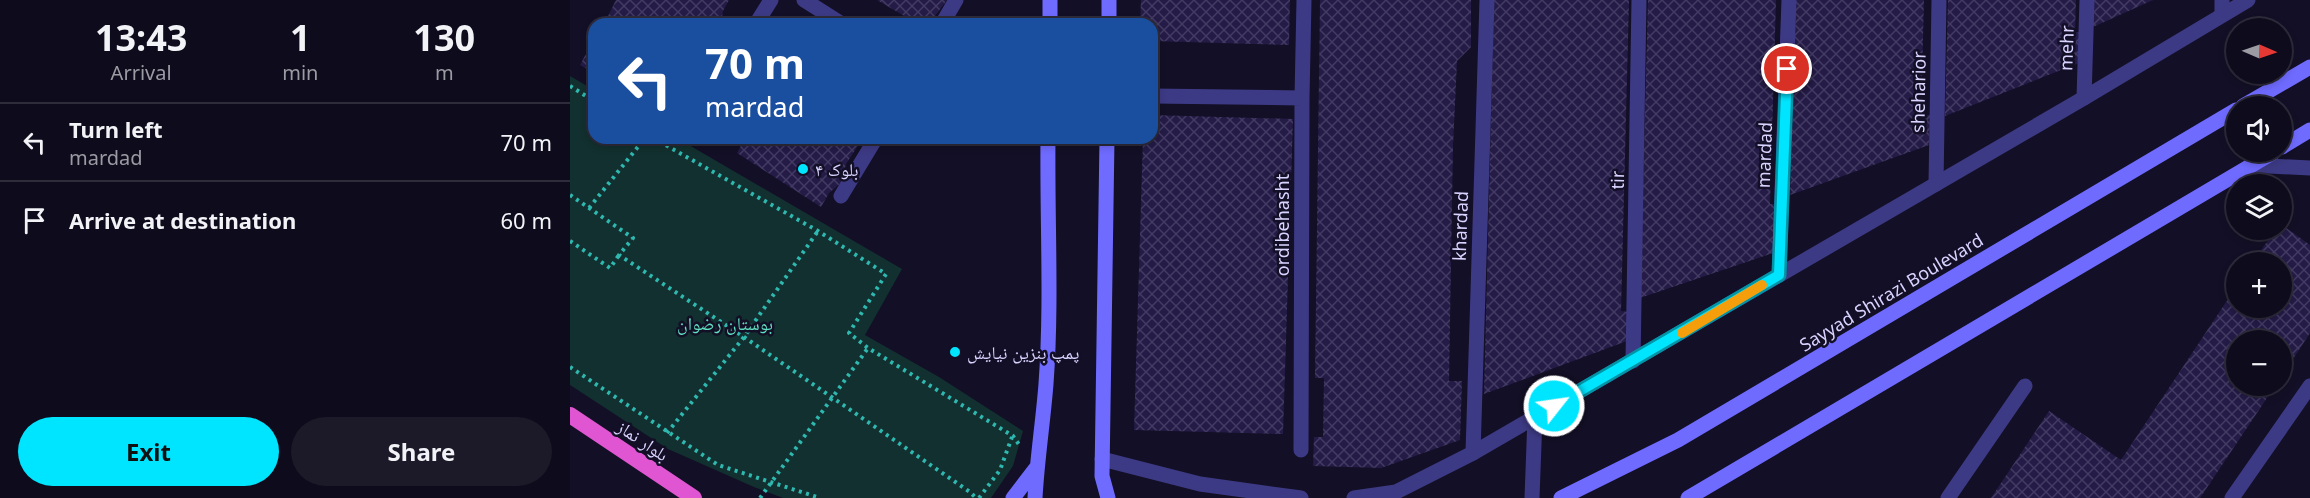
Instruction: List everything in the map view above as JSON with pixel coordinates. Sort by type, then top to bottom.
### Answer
[{"type":"highway","name":"بلوار نماز","points":[[570,415],[694,498]]},
{"type":"main road","points":[[1050,0],[1050,18]]},
{"type":"main road","points":[[1109,0],[1109,18]]},
{"type":"main road","points":[[2260,96],[2310,67]]},
{"type":"main road","name":"Sayyad Shirazi Boulevard","points":[[1561,498],[1678,440],[2226,116]]},
{"type":"main road","points":[[2292,141],[2310,130]]},
{"type":"main road","points":[[1035,498],[1036,468],[1046,384],[1048,144]]},
{"type":"main road","points":[[1106,496],[1102,476],[1102,459],[1107,144]]},
{"type":"main road","points":[[1688,498],[2256,162]]},
{"type":"main road","points":[[1013,498],[1036,468]]},
{"type":"main road","points":[[1036,468],[1044,498]]},
{"type":"street","points":[[760,18],[771,0]]},
{"type":"street","points":[[804,0],[832,18]]},
{"type":"street","points":[[946,18],[956,0]]},
{"type":"street","name":"ordibehasht","points":[[1301,450],[1304,0]]},
{"type":"street","name":"khardad","points":[[1473,453],[1487,0]]},
{"type":"street","name":"tir","points":[[1633,361],[1639,0]]},
{"type":"street","name":"mardad","points":[[1779,275],[1789,0]]},
{"type":"street","name":"sheharior","points":[[1936,184],[1939,0]]},
{"type":"street","name":"mehr","points":[[2084,98],[2087,0]]},
{"type":"street","points":[[1354,498],[1396,492],[1473,453],[2084,98],[2222,8],[2248,0]]},
{"type":"street","points":[[1158,96],[1302,98]]},
{"type":"street","points":[[841,196],[872,144]]},
{"type":"street","points":[[2250,165],[2310,168]]},
{"type":"street","points":[[1948,498],[2025,386]]},
{"type":"street","points":[[2232,498],[2310,386]]},
{"type":"street","points":[[1532,498],[1535,417]]},
{"type":"street","points":[[1102,459],[1200,484],[1301,498]]},
{"type":"path","points":[[570,86],[588,97]]},
{"type":"path","points":[[589,208],[640,144]]},
{"type":"path","points":[[665,144],[818,231],[886,274],[849,333],[868,348],[1013,436],[1036,468]]},
{"type":"path","points":[[570,195],[633,238],[610,268],[570,241]]},
{"type":"path","points":[[667,433],[744,337],[818,231]]},
{"type":"path","points":[[619,255],[744,337],[977,498],[1000,471],[1013,436]]},
{"type":"path","points":[[760,498],[868,348]]},
{"type":"path","points":[[570,367],[718,465],[820,498]]},
{"type":"green space","name":"بوستان رضوان","points":[[570,76],[588,86],[588,144],[687,144],[902,269],[865,335],[939,377],[1023,431],[1013,466],[991,498],[783,498],[668,449],[570,385]]},
{"type":"building","points":[[616,0],[729,0],[722,18],[607,18]]},
{"type":"building","points":[[877,0],[947,0],[934,18],[908,18]]},
{"type":"building","points":[[1141,0],[1290,0],[1289,45],[1158,41],[1158,18],[1140,18]]},
{"type":"building","points":[[1320,0],[1471,0],[1471,47],[1457,61],[1453,146],[1449,381],[1462,381],[1460,440],[1381,468],[1313,466],[1314,437],[1323,437],[1324,378],[1315,378]]},
{"type":"building","points":[[1494,0],[1629,0],[1621,311],[1628,312],[1627,341],[1484,394]]},
{"type":"building","points":[[1648,0],[1776,0],[1770,204],[1778,204],[1776,252],[1640,298]]},
{"type":"building","points":[[1796,0],[1924,0],[1921,115],[1930,115],[1929,145],[1790,195]]},
{"type":"building","points":[[1948,0],[2076,0],[2075,32],[2082,33],[2081,62],[1945,116]]},
{"type":"building","points":[[2093,0],[2153,0],[2093,27]]},
{"type":"building","points":[[588,50],[588,70],[580,65]]},
{"type":"building","points":[[1158,115],[1293,119],[1283,434],[1134,430],[1143,144],[1158,144]]},
{"type":"building","name":"بلوک ۴","points":[[742,144],[859,144],[846,164],[842,182],[829,193],[821,207],[737,153]]},
{"type":"building","points":[[2292,232],[2310,245],[2310,333],[2292,361],[2292,330],[2226,330],[2226,396],[2268,396],[2200,498],[1991,498],[2049,411],[2121,460],[2226,302],[2226,318],[2292,318],[2292,252],[2260,252],[2268,240],[2292,240]]},
{"type":"slow traffic","points":[[1682,333],[1762,285]]},
{"type":"place","name":"بلوک ۴","points":[[803,169]]},
{"type":"place","name":"پمپ بنزین نیایش","points":[[955,352]]},
{"type":"route","points":[[1554,406],[1779,275],[1787,69]]}]
